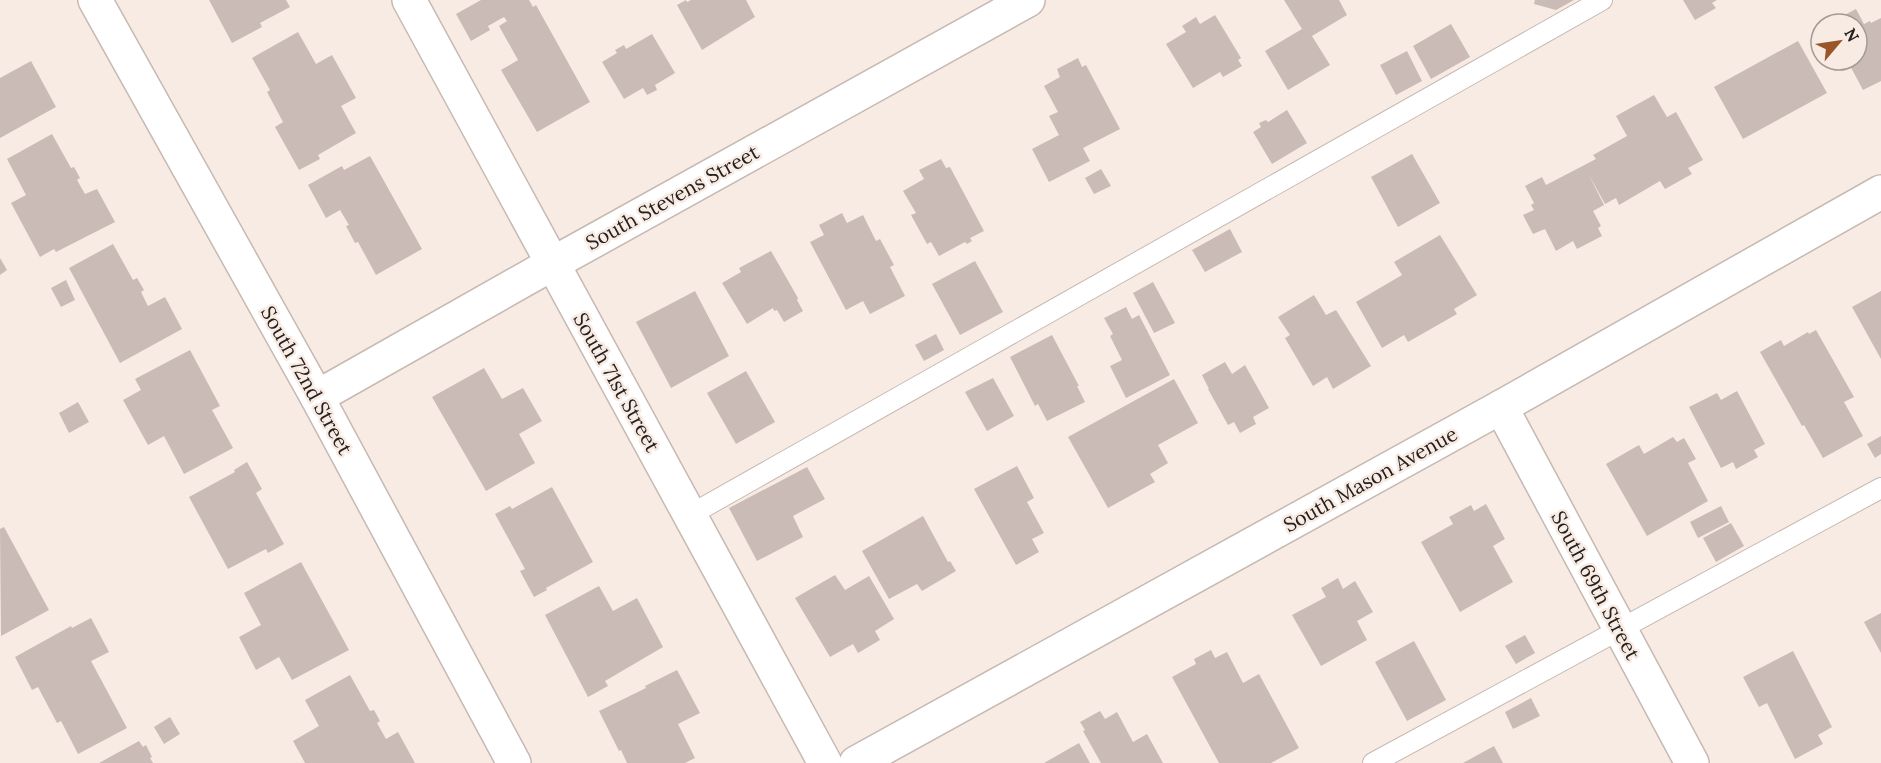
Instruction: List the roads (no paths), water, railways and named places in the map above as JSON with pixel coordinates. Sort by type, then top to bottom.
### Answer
[{"type":"street","name":"South 72nd Street","points":[[95,0],[317,397],[514,763]]},
{"type":"street","name":"South 71st Street","points":[[409,0],[825,763]]},
{"type":"street","name":"South Stevens Street","points":[[317,397],[1028,0]]},
{"type":"street","name":"South Mason Avenue","points":[[856,763],[1501,407],[1881,192]]},
{"type":"street","name":"South 69th Street","points":[[1501,407],[1692,763]]},
{"type":"lane","points":[[690,515],[1602,0]]},
{"type":"lane","points":[[1373,763],[1881,488]]}]
